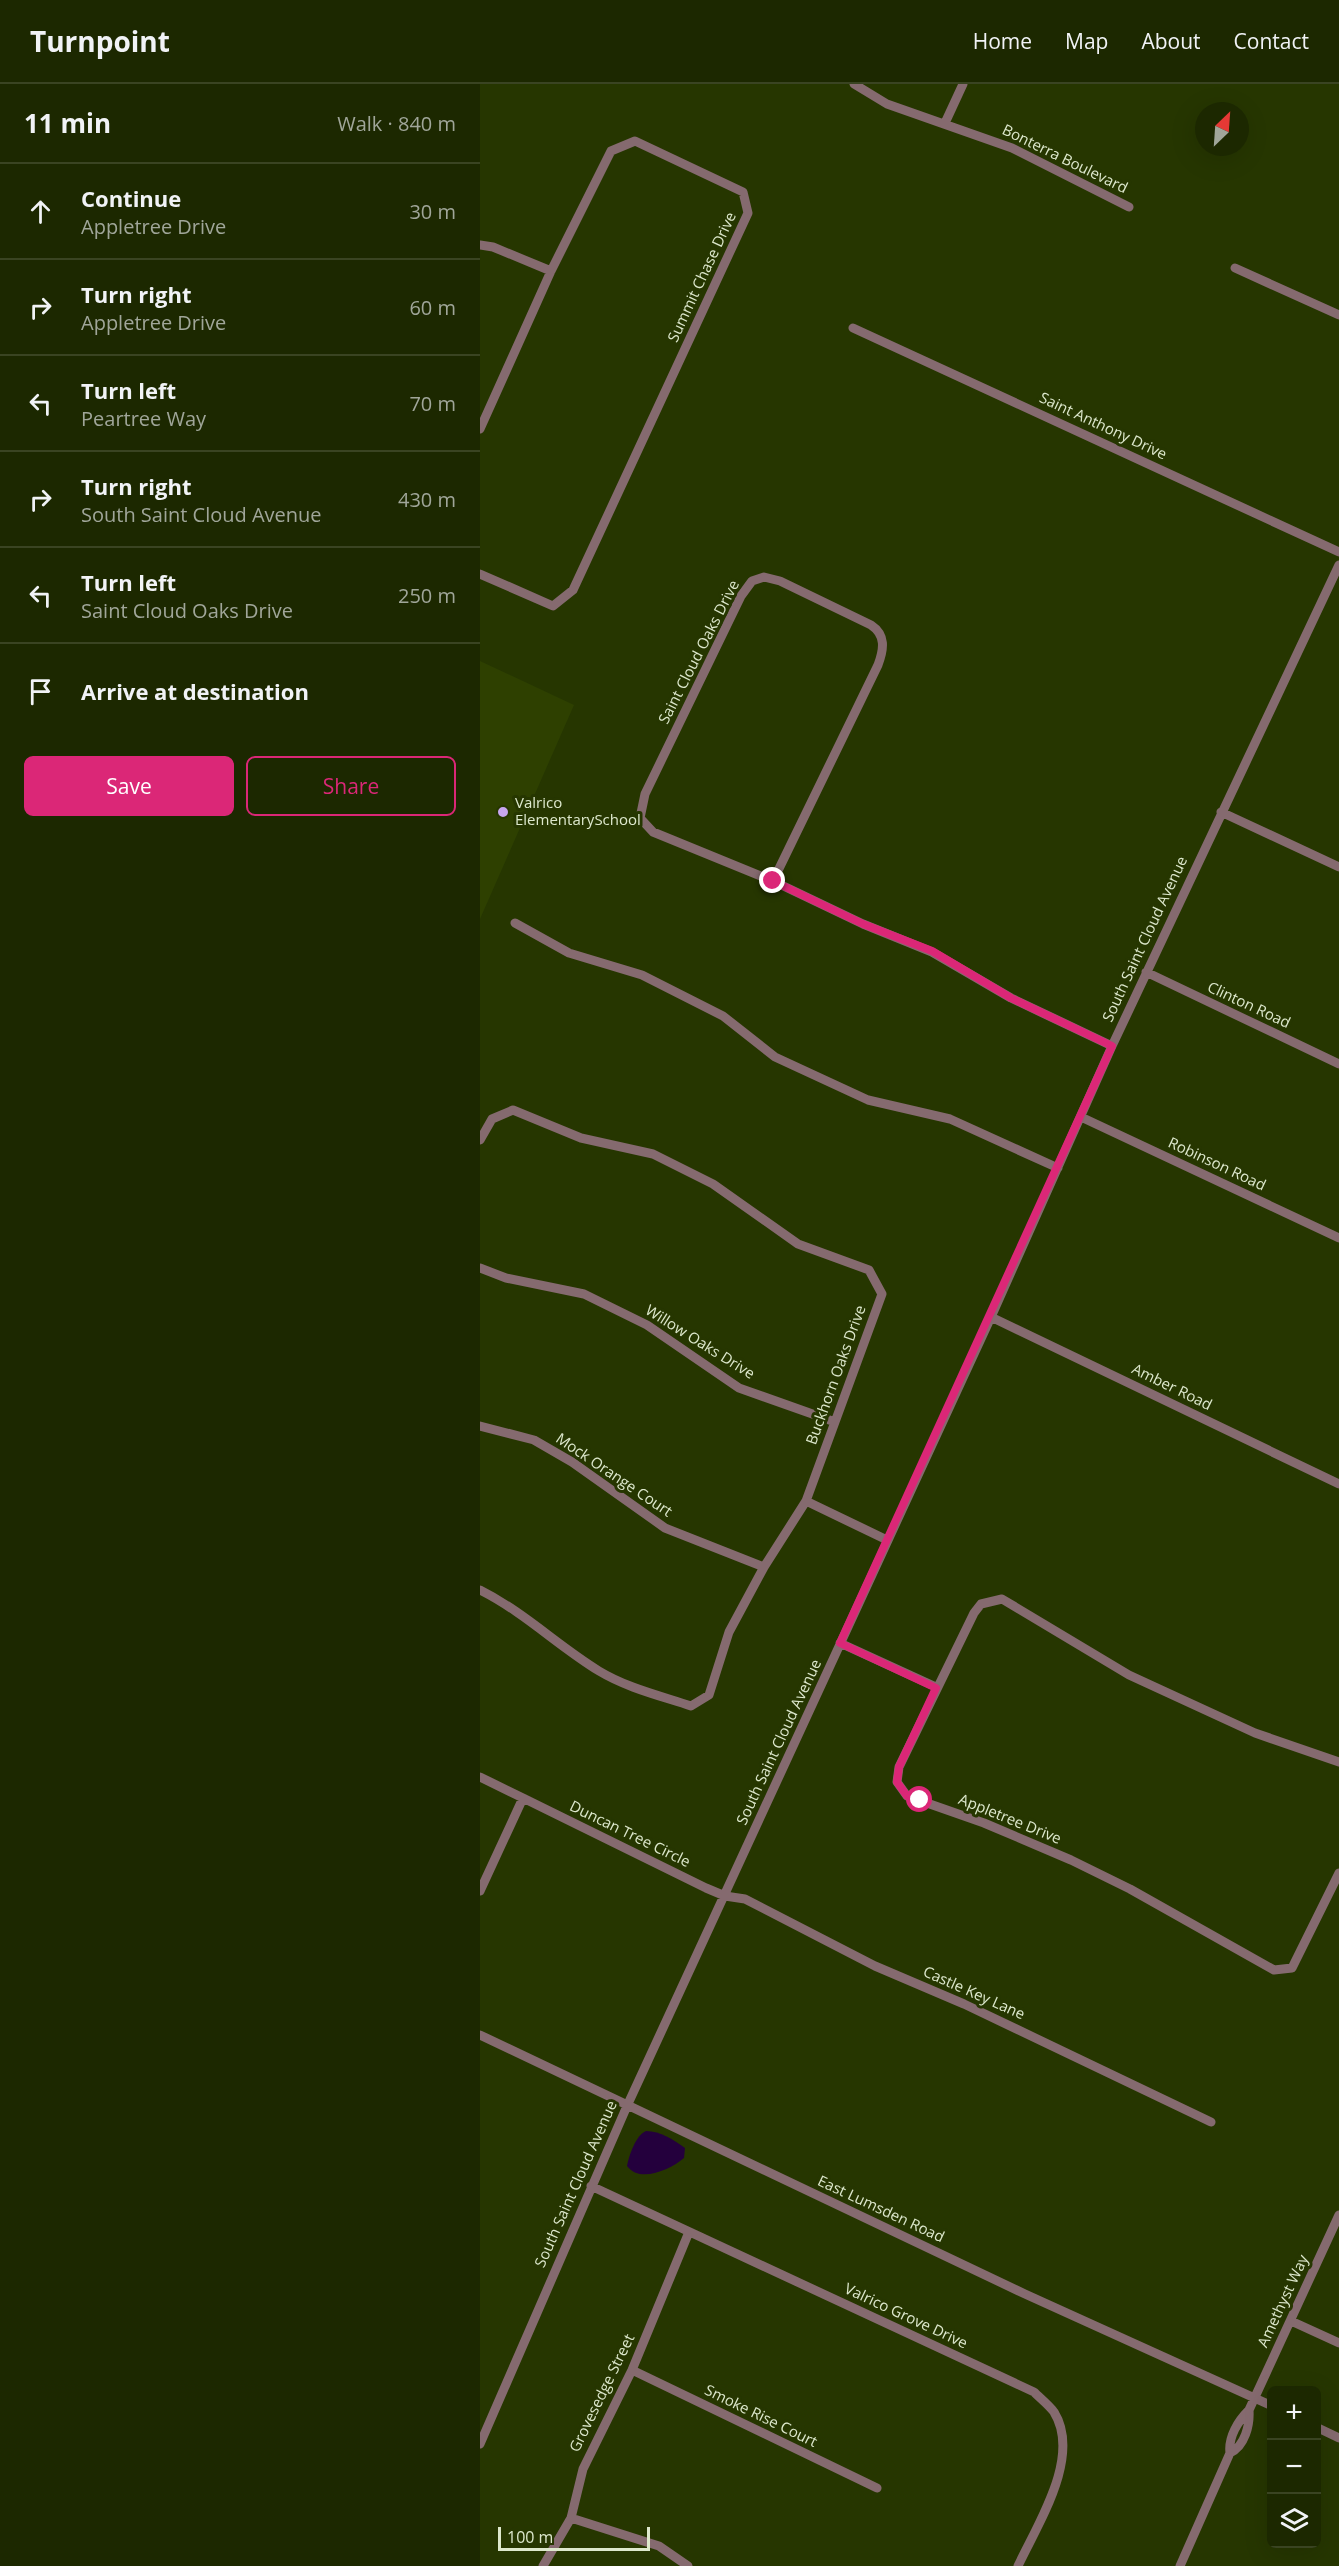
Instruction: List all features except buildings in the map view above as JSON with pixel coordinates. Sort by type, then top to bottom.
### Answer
[{"type":"street","name":"Bonterra Boulevard","points":[[854,84],[887,104],[1012,148],[1129,207]]},
{"type":"street","points":[[945,123],[963,84]]},
{"type":"street","name":"Summit Chase Drive","points":[[480,429],[551,271],[610,152],[634,141],[743,192],[748,213],[573,590],[553,606],[480,574]]},
{"type":"street","points":[[480,245],[493,247],[551,271]]},
{"type":"street","points":[[1235,268],[1339,315]]},
{"type":"street","name":"Saint Anthony Drive","points":[[854,328],[1339,552]]},
{"type":"street","name":"South Saint Cloud Avenue","points":[[480,2444],[627,2106],[991,1317],[1146,972],[1339,565]]},
{"type":"street","name":"Saint Cloud Oaks Drive","points":[[773,881],[878,665],[883,643],[880,632],[872,625],[780,581],[764,577],[752,581],[741,596],[645,794],[640,818],[653,832],[773,881],[863,924],[932,951],[1011,998],[1112,1046]]},
{"type":"street","points":[[1221,813],[1339,867]]},
{"type":"street","points":[[515,923],[569,953],[642,975],[723,1016],[775,1057],[868,1100],[950,1119],[1058,1168]]},
{"type":"street","name":"Clinton Road","points":[[1146,972],[1339,1064]]},
{"type":"street","name":"Buckhorn Oaks Drive","points":[[480,1140],[492,1119],[513,1110],[581,1138],[653,1154],[713,1184],[798,1244],[869,1270],[882,1294],[806,1501],[764,1567],[729,1632],[709,1695],[691,1706],[646,1692],[600,1672],[511,1606],[480,1590]]},
{"type":"street","name":"Robinson Road","points":[[1081,1117],[1339,1238]]},
{"type":"street","name":"Willow Oaks Drive","points":[[480,1268],[506,1278],[584,1294],[647,1325],[739,1389],[835,1422]]},
{"type":"street","name":"Amber Road","points":[[991,1317],[1339,1484]]},
{"type":"street","name":"Mock Orange Court","points":[[480,1426],[534,1440],[572,1462],[665,1528],[764,1567]]},
{"type":"street","points":[[806,1501],[887,1540]]},
{"type":"street","name":"Appletree Drive","points":[[1339,1762],[1255,1733],[1129,1675],[1002,1599],[981,1604],[974,1613],[899,1767],[897,1782],[907,1796],[984,1823],[1071,1860],[1130,1889],[1274,1970],[1292,1968],[1339,1873]]},
{"type":"street","points":[[840,1643],[936,1688]]},
{"type":"street","name":"Duncan Tree Circle","points":[[480,1777],[725,1896]]},
{"type":"street","points":[[480,1891],[523,1798]]},
{"type":"street","name":"Castle Key Lane","points":[[725,1896],[745,1899],[875,1966],[1016,2028],[1211,2122]]},
{"type":"street","name":"East Lumsden Road","points":[[480,2035],[1014,2289],[1267,2404]]},
{"type":"street","name":"Valrico Grove Drive","points":[[591,2187],[1034,2392],[1054,2413],[1064,2457],[1059,2477],[1018,2566]]},
{"type":"street","name":"Amethyst Way","points":[[1180,2566],[1230,2454],[1229,2444],[1240,2419],[1250,2410],[1339,2215]]},
{"type":"street","name":"Grovesedge Street","points":[[543,2566],[571,2518],[583,2469],[632,2370],[689,2232]]},
{"type":"street","points":[[1291,2321],[1339,2343]]},
{"type":"street","name":"Smoke Rise Court","points":[[632,2370],[877,2488]]},
{"type":"street","points":[[1321,2429],[1339,2438]]},
{"type":"street","points":[[571,2518],[659,2546],[688,2566]]},
{"type":"shaded area","name":"Valrico ElementarySchool","points":[[480,661],[574,705],[480,919]]},
{"type":"shaded area","points":[[646,2131],[662,2134],[681,2145],[685,2148],[684,2158],[656,2173],[640,2174],[633,2171],[627,2166],[629,2156],[636,2141]]},
{"type":"place","name":"Valrico ElementarySchool","points":[[503,812]]},
{"type":"route","points":[[773,881],[863,924],[932,951],[1011,998],[1112,1046],[991,1317],[840,1643],[936,1688],[899,1767],[897,1782],[907,1796],[920,1800]]}]
